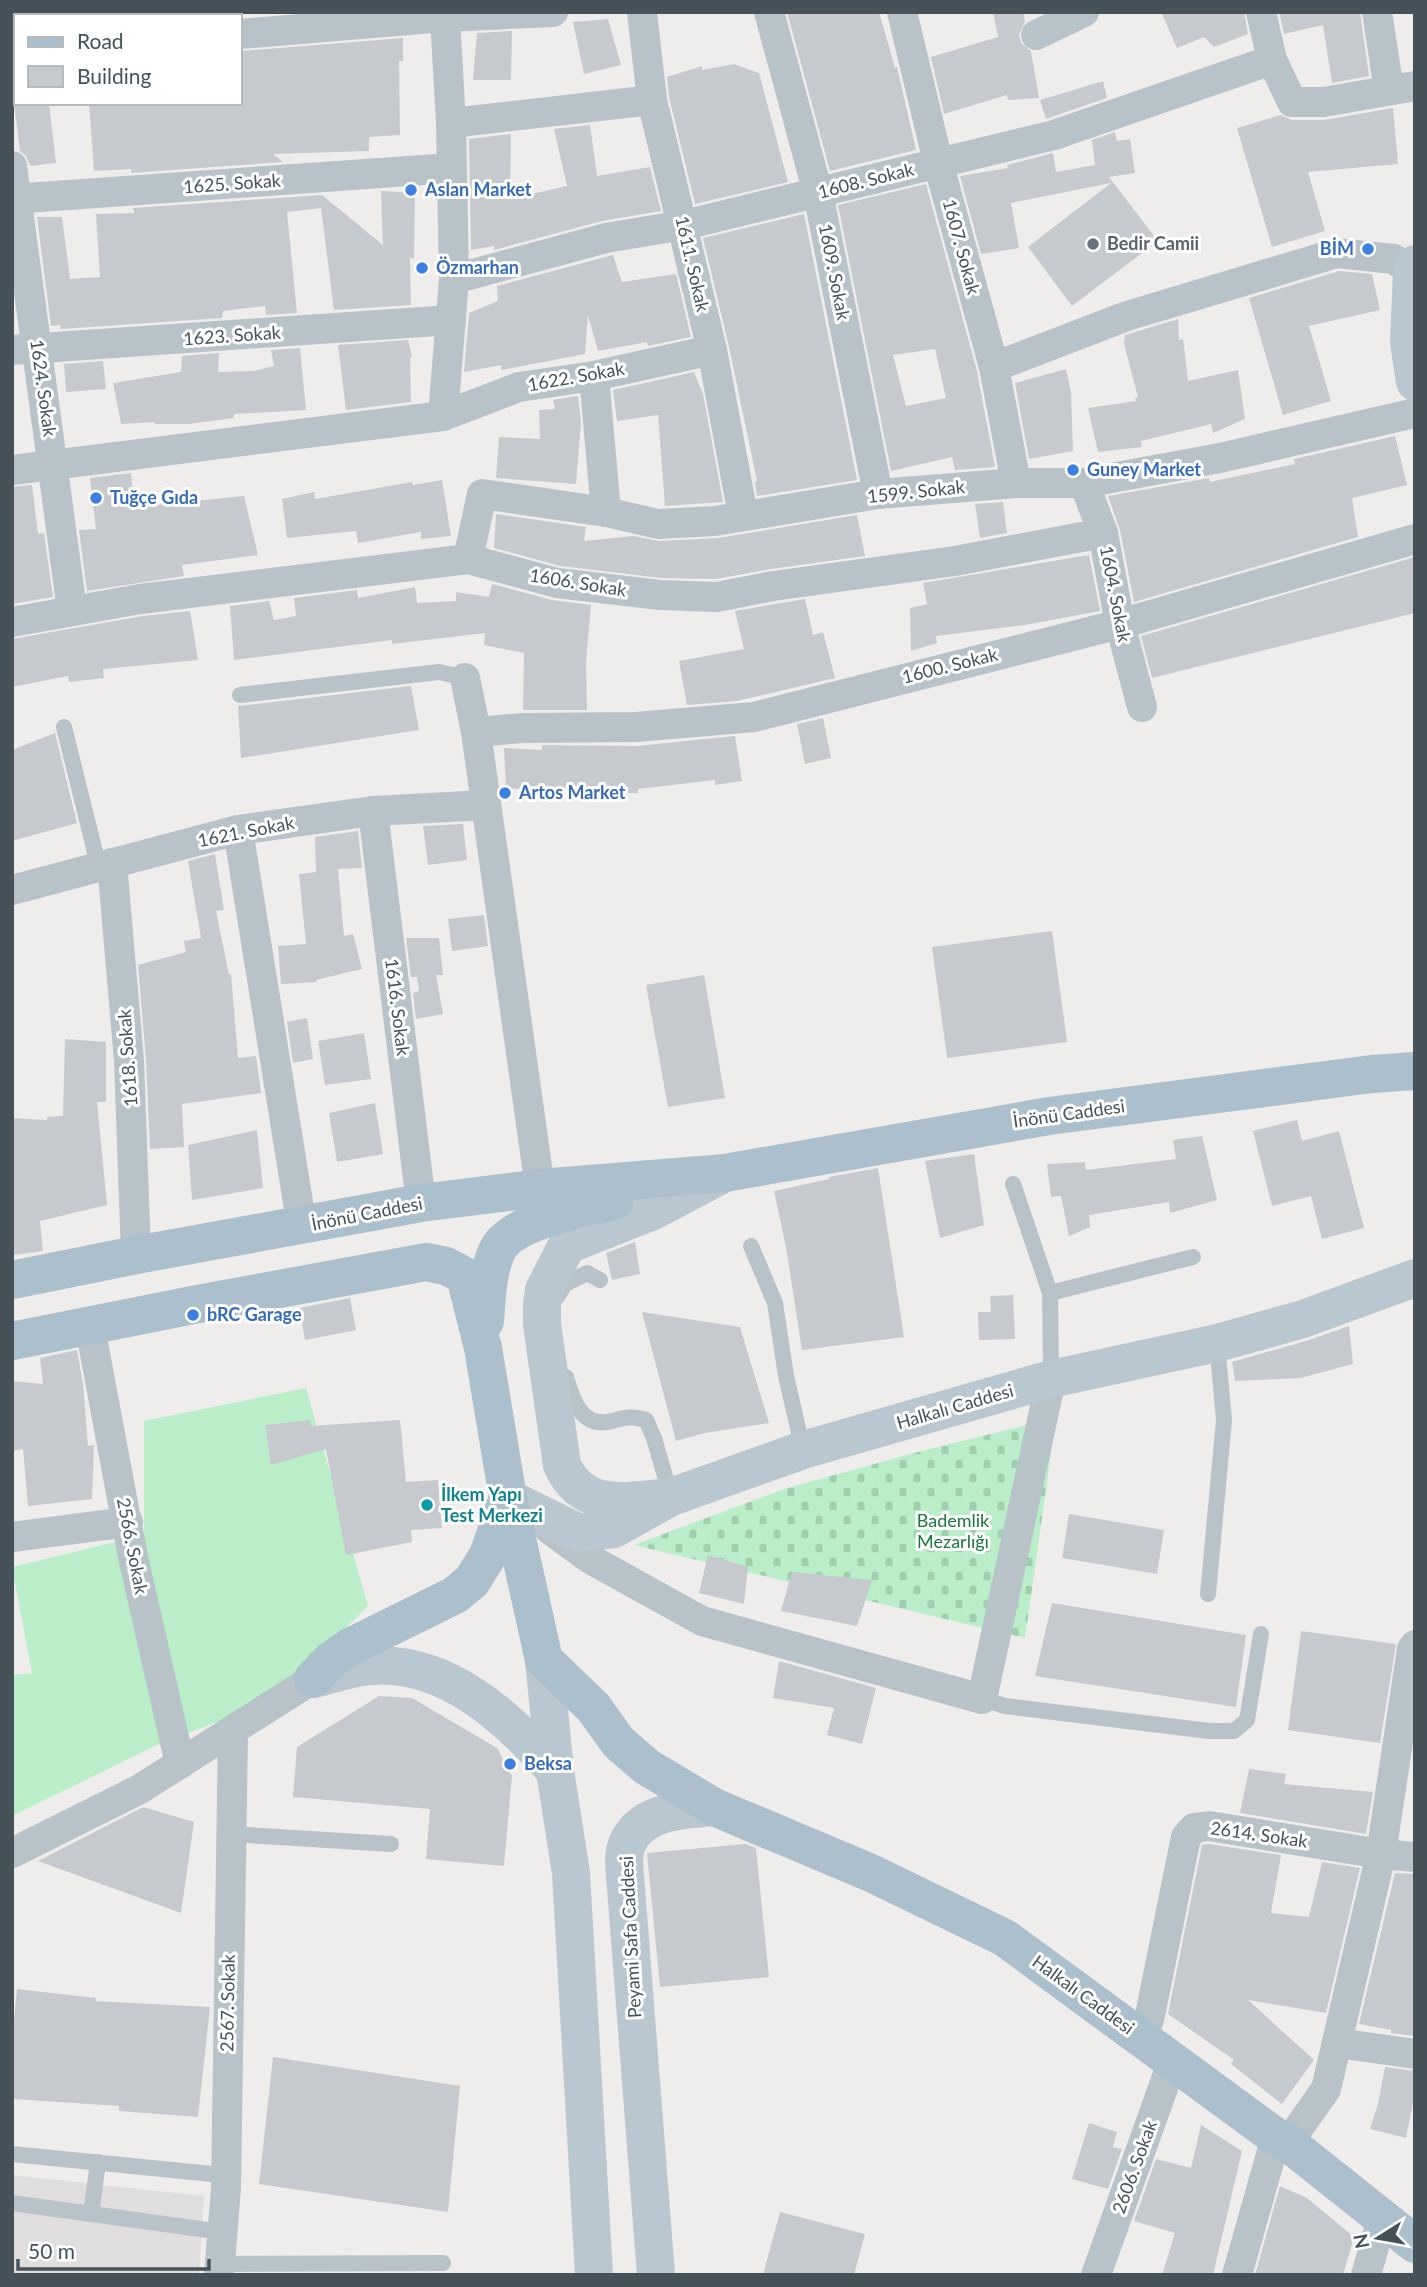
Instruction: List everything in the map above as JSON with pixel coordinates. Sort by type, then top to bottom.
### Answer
[{"type":"main road","points":[[1414,269],[1409,342],[1415,382]]},
{"type":"main road","name":"İnönü Caddesi","points":[[12,1280],[421,1203],[540,1188],[725,1173],[1049,1116],[1372,1074],[1415,1062]]},
{"type":"main road","points":[[1372,1074],[1415,1071]]},
{"type":"main road","points":[[483,1348],[489,1275],[498,1248],[515,1232],[559,1214],[725,1173]]},
{"type":"main road","name":"İnönü Caddesi","points":[[671,1497],[624,1502],[605,1500],[592,1497],[569,1479],[562,1465],[542,1324],[544,1290],[567,1245],[653,1212],[725,1173]]},
{"type":"main road","points":[[12,1341],[426,1262],[446,1266],[465,1276],[483,1348],[508,1498],[544,1660],[555,1771],[570,1873],[594,2275]]},
{"type":"main road","name":"Halkalı Caddesi","points":[[508,1498],[579,1533],[614,1529],[671,1497],[803,1450],[1051,1379],[1217,1343],[1303,1319],[1415,1278]]},
{"type":"main road","points":[[313,1679],[330,1661],[350,1647],[455,1595],[472,1581],[488,1555],[508,1498]]},
{"type":"main road","points":[[544,1660],[593,1707],[631,1755],[714,1807]]},
{"type":"main road","points":[[313,1679],[369,1665],[399,1667],[430,1674],[476,1696],[555,1771]]},
{"type":"main road","name":"Halkalı Caddesi","points":[[714,1807],[871,1873],[1005,1938],[1282,2140],[1415,2244]]},
{"type":"main road","name":"Peyami Safa Caddesi","points":[[656,2275],[626,1888],[626,1845],[636,1829],[651,1819],[671,1811],[714,1807]]},
{"type":"street","points":[[242,34],[448,15],[553,12]]},
{"type":"street","name":"1611. Sokak","points":[[642,12],[652,100],[712,350],[743,516]]},
{"type":"street","name":"1609. Sokak","points":[[768,12],[818,193],[878,494]]},
{"type":"street","name":"1607. Sokak","points":[[902,12],[938,162],[994,367],[1016,483]]},
{"type":"street","points":[[1036,34],[1084,12]]},
{"type":"street","points":[[1261,12],[1272,60],[1292,102],[1324,102],[1402,88],[1377,12]]},
{"type":"street","points":[[443,416],[454,279],[448,15]]},
{"type":"street","name":"1608. Sokak","points":[[454,279],[606,237],[684,225],[1054,135],[1272,60]]},
{"type":"street","points":[[451,123],[652,100]]},
{"type":"street","name":"1624. Sokak","points":[[12,166],[25,349],[54,466],[72,610]]},
{"type":"street","name":"1625. Sokak","points":[[15,199],[451,168]]},
{"type":"street","points":[[994,367],[1127,316],[1337,253],[1394,259],[1414,269]]},
{"type":"street","name":"1623. Sokak","points":[[25,349],[451,320]]},
{"type":"street","name":"1622. Sokak","points":[[12,470],[443,416],[519,387],[594,376],[712,350]]},
{"type":"street","points":[[594,376],[606,512]]},
{"type":"street","name":"1599. Sokak","points":[[468,559],[482,494],[606,512],[658,524],[715,521],[878,494],[1016,483],[1084,483],[1220,458],[1415,413]]},
{"type":"street","name":"1604. Sokak","points":[[1084,483],[1103,533],[1120,625],[1142,707]]},
{"type":"street","name":"1606. Sokak","points":[[12,622],[72,610],[468,559],[557,583],[660,596],[717,597],[774,586],[955,561],[1103,533]]},
{"type":"street","name":"1600. Sokak","points":[[476,732],[523,728],[636,727],[754,717],[1120,625],[1415,539]]},
{"type":"street","points":[[465,678],[476,732],[540,1188]]},
{"type":"street","name":"1621. Sokak","points":[[12,890],[237,830],[373,811],[486,805]]},
{"type":"street","name":"1616. Sokak","points":[[373,811],[421,1203]]},
{"type":"street","points":[[237,830],[302,1227]]},
{"type":"street","name":"1618. Sokak","points":[[104,865],[129,1061],[136,1255]]},
{"type":"street","name":"2566. Sokak","points":[[89,1327],[180,1763]]},
{"type":"street","points":[[508,1498],[590,1559],[702,1621],[982,1699],[1051,1379]]},
{"type":"street","points":[[12,1537],[128,1522]]},
{"type":"street","points":[[1237,2275],[1282,2140],[1326,2089],[1381,1854],[1412,1649],[1415,1645]]},
{"type":"street","points":[[12,1853],[140,1789],[313,1679]]},
{"type":"street","name":"2567. Sokak","points":[[220,2269],[226,2188],[233,1731]]},
{"type":"street","name":"2614. Sokak","points":[[1139,2035],[1149,2020],[1186,1837],[1194,1828],[1209,1826],[1415,1857]]},
{"type":"street","points":[[1337,2043],[1415,2054]]},
{"type":"street","name":"2606. Sokak","points":[[1096,2275],[1173,2060]]},
{"type":"street","points":[[1366,2275],[1382,2219]]},
{"type":"lane","points":[[240,695],[439,671],[465,678]]},
{"type":"lane","points":[[64,727],[95,852],[104,865]]},
{"type":"lane","points":[[1013,1184],[1050,1293],[1051,1379]]},
{"type":"lane","points":[[751,1246],[775,1303],[786,1376],[803,1450]]},
{"type":"lane","points":[[1050,1293],[1194,1257]]},
{"type":"lane","points":[[600,1280],[587,1273],[565,1283],[554,1301],[555,1336],[574,1403],[589,1420],[605,1423],[631,1415],[646,1420],[671,1497]]},
{"type":"lane","points":[[1208,1594],[1224,1420],[1217,1343]]},
{"type":"lane","points":[[982,1699],[1005,1706],[1209,1731],[1234,1731],[1247,1720],[1261,1634]]},
{"type":"lane","points":[[231,1834],[391,1844]]},
{"type":"lane","points":[[12,2154],[212,2174]]},
{"type":"lane","points":[[91,2214],[98,2162]]},
{"type":"lane","points":[[12,2203],[222,2232]]},
{"type":"lane","points":[[220,2269],[443,2263]]},
{"type":"shaded area","points":[[12,2175],[204,2196],[199,2275],[12,2275]]},
{"type":"green space","points":[[306,1388],[368,1606],[273,1700],[155,1746],[12,1816],[12,1675],[32,1673],[12,1567],[144,1535],[144,1421]]},
{"type":"green space","name":"Bademlik Mezarlığı","points":[[1056,1418],[1025,1638],[634,1545],[784,1489]]},
{"type":"building","points":[[787,12],[879,12],[895,68],[897,67],[916,150],[830,171]]},
{"type":"building","points":[[993,12],[1023,12],[1025,22],[1019,34],[1021,43],[1031,51],[1039,98],[1008,100],[1007,95],[944,114],[931,57],[998,37]]},
{"type":"building","points":[[1161,12],[1244,12],[1248,34],[1214,47],[1204,37],[1177,48]]},
{"type":"building","points":[[1279,12],[1360,12],[1369,76],[1332,83],[1323,25],[1284,34]]},
{"type":"building","points":[[608,19],[621,65],[584,74],[573,22]]},
{"type":"building","points":[[512,31],[511,80],[473,80],[477,33]]},
{"type":"building","points":[[403,38],[403,61],[399,61],[400,135],[369,137],[369,151],[273,154],[283,162],[131,173],[131,169],[94,171],[89,105],[240,106],[242,51]]},
{"type":"building","points":[[734,64],[759,73],[788,182],[695,204],[669,97],[667,77],[702,66],[702,70]]},
{"type":"building","points":[[1103,81],[1107,98],[1046,119],[1040,100]]},
{"type":"building","points":[[14,105],[49,105],[56,163],[30,166],[26,156],[20,151]]},
{"type":"building","points":[[1393,108],[1398,164],[1308,172],[1325,231],[1272,247],[1237,128],[1281,115],[1292,120],[1324,120]]},
{"type":"building","points":[[590,125],[597,176],[650,167],[661,211],[602,221],[494,250],[494,246],[471,250],[469,139],[511,134],[510,199],[567,186],[554,129]]},
{"type":"building","points":[[1115,132],[1117,141],[1130,139],[1135,173],[1109,177],[1158,241],[1072,306],[1028,247],[1111,183],[1011,203],[1019,248],[981,254],[960,176],[1008,168],[1007,165],[1053,153],[1056,172],[1095,165],[1092,140]]},
{"type":"building","points":[[926,184],[977,371],[995,467],[955,470],[952,457],[891,471],[838,205]],"holes":[[[935,349],[946,398],[906,406],[893,355]]]},
{"type":"building","points":[[381,191],[415,193],[414,259],[410,257],[411,305],[334,310],[321,208],[287,212],[297,313],[266,315],[265,306],[223,311],[222,318],[61,329],[60,325],[51,326],[37,217],[62,217],[70,279],[100,277],[96,214],[134,213],[133,208],[322,195],[383,245]]},
{"type":"building","points":[[804,214],[857,480],[757,496],[757,481],[729,347],[703,238]]},
{"type":"building","points":[[613,255],[622,282],[676,274],[691,337],[648,346],[647,342],[598,351],[588,315],[585,354],[501,370],[501,365],[464,372],[469,313],[498,301],[497,286]]},
{"type":"building","points":[[1339,271],[1372,274],[1380,310],[1309,326],[1331,401],[1283,415],[1249,298]]},
{"type":"building","points":[[1178,319],[1179,340],[1183,339],[1188,381],[1238,370],[1245,419],[1213,433],[1211,424],[1141,441],[1142,447],[1098,452],[1088,408],[1136,401],[1135,398],[1138,397],[1124,344],[1125,335]]},
{"type":"building","points":[[408,340],[412,357],[411,402],[346,410],[338,345]]},
{"type":"building","points":[[300,348],[306,410],[234,414],[234,418],[189,424],[121,424],[113,383],[181,372],[182,356],[219,353],[218,372],[254,371],[274,366],[271,350]]},
{"type":"building","points":[[103,361],[106,389],[66,392],[64,364]]},
{"type":"building","points":[[1066,369],[1071,392],[1073,451],[1029,459],[1015,383]]},
{"type":"building","points":[[694,372],[703,394],[723,502],[665,506],[658,415],[617,421],[613,390]]},
{"type":"building","points":[[578,396],[581,422],[576,484],[496,478],[499,437],[540,439],[539,410],[555,409],[553,400]]},
{"type":"building","points":[[1395,436],[1407,485],[1352,498],[1358,537],[1134,602],[1120,530],[1108,496],[1209,478],[1210,482],[1295,464],[1294,459]]},
{"type":"building","points":[[131,473],[134,507],[244,496],[258,555],[182,565],[184,576],[87,591],[79,530],[96,529],[90,478]]},
{"type":"building","points":[[442,480],[451,536],[421,539],[421,532],[358,543],[356,531],[287,538],[282,499],[314,492],[315,499],[412,482],[413,485]]},
{"type":"building","points":[[32,485],[38,534],[44,533],[53,597],[12,604],[12,487]]},
{"type":"building","points":[[1003,502],[1007,533],[980,538],[975,504]]},
{"type":"building","points":[[496,514],[586,527],[584,541],[633,536],[659,541],[718,538],[857,515],[865,556],[716,579],[661,578],[560,566],[494,548]]},
{"type":"building","points":[[1089,555],[1100,611],[1031,624],[936,636],[937,643],[911,651],[910,608],[927,604],[923,583]]},
{"type":"building","points":[[1415,557],[1415,613],[1152,678],[1141,636]]},
{"type":"building","points":[[492,584],[552,600],[591,605],[586,662],[587,710],[523,710],[524,653],[484,645],[485,633],[392,644],[392,640],[234,660],[230,606],[269,601],[274,620],[296,616],[294,598],[357,590],[358,598],[415,587],[417,603],[456,601],[456,592],[489,597]]},
{"type":"building","points":[[805,599],[813,635],[823,632],[835,678],[737,701],[687,705],[679,661],[744,649],[735,611]]},
{"type":"building","points":[[190,611],[198,660],[103,669],[104,678],[69,682],[68,676],[12,687],[12,639],[143,616]]},
{"type":"building","points":[[411,686],[419,730],[241,758],[238,706]]},
{"type":"building","points":[[823,718],[831,758],[805,764],[797,724]]},
{"type":"building","points":[[55,733],[77,823],[12,841],[12,750]]},
{"type":"building","points":[[735,736],[742,781],[715,785],[715,780],[638,789],[638,793],[607,793],[607,787],[506,789],[504,748],[542,750],[542,745],[637,746]]},
{"type":"building","points":[[463,824],[467,860],[428,865],[423,826]]},
{"type":"building","points":[[358,831],[362,868],[338,869],[344,936],[353,934],[362,969],[316,980],[317,982],[281,984],[278,946],[306,944],[299,874],[316,872],[315,837]]},
{"type":"building","points":[[215,854],[224,910],[216,911],[229,975],[231,974],[238,1058],[256,1056],[261,1093],[182,1104],[184,1147],[150,1149],[138,965],[186,952],[184,941],[201,938],[188,861]]},
{"type":"building","points":[[484,915],[488,946],[452,951],[448,919]]},
{"type":"building","points":[[1052,931],[1067,1042],[947,1058],[932,947]]},
{"type":"building","points":[[406,938],[439,938],[443,975],[436,975],[443,1014],[416,1019],[413,993],[419,991],[417,977],[411,977]]},
{"type":"building","points":[[704,975],[725,1098],[668,1107],[646,985]]},
{"type":"building","points":[[307,1018],[313,1059],[293,1063],[287,1022]]},
{"type":"building","points":[[364,1033],[371,1079],[325,1085],[318,1041]]},
{"type":"building","points":[[65,1039],[106,1042],[106,1102],[97,1102],[107,1205],[40,1221],[43,1251],[12,1255],[12,1118],[47,1120],[47,1117],[63,1116]]},
{"type":"building","points":[[375,1103],[383,1154],[337,1162],[329,1113]]},
{"type":"building","points":[[1297,1120],[1302,1141],[1339,1131],[1364,1228],[1322,1239],[1311,1196],[1272,1206],[1253,1131]]},
{"type":"building","points":[[257,1130],[263,1188],[192,1200],[188,1145]]},
{"type":"building","points":[[1202,1136],[1217,1200],[1170,1213],[1169,1202],[1089,1215],[1090,1227],[1069,1236],[1061,1196],[1051,1197],[1047,1164],[1085,1162],[1086,1170],[1176,1159],[1173,1140]]},
{"type":"building","points":[[974,1154],[984,1225],[940,1238],[925,1161]]},
{"type":"building","points":[[878,1168],[904,1337],[802,1350],[786,1247],[774,1191]]},
{"type":"building","points":[[635,1242],[640,1274],[612,1280],[606,1253]]},
{"type":"building","points":[[1013,1295],[1015,1339],[979,1340],[978,1312],[991,1312],[990,1296]]},
{"type":"building","points":[[350,1298],[356,1330],[305,1340],[299,1308]]},
{"type":"building","points":[[642,1312],[740,1327],[769,1423],[705,1433],[676,1441]]},
{"type":"building","points":[[1349,1326],[1353,1364],[1300,1378],[1235,1381],[1232,1362]]},
{"type":"building","points":[[77,1350],[88,1446],[94,1445],[92,1499],[28,1506],[23,1449],[12,1451],[12,1381],[43,1384],[40,1358]]},
{"type":"building","points":[[310,1420],[311,1426],[400,1420],[406,1482],[438,1480],[442,1528],[411,1530],[412,1542],[346,1555],[326,1449],[271,1465],[265,1425]]},
{"type":"building","points":[[1069,1514],[1164,1530],[1157,1574],[1062,1558]]},
{"type":"building","points":[[708,1555],[748,1567],[744,1604],[699,1593]]},
{"type":"building","points":[[792,1572],[872,1580],[857,1626],[781,1611]]},
{"type":"building","points":[[1052,1603],[1246,1635],[1236,1707],[1035,1676]]},
{"type":"building","points":[[1301,1631],[1396,1644],[1380,1743],[1288,1730]]},
{"type":"building","points":[[779,1661],[876,1688],[862,1744],[827,1735],[834,1708],[773,1698]]},
{"type":"building","points":[[379,1696],[412,1698],[497,1748],[512,1776],[504,1866],[426,1859],[430,1809],[293,1797],[297,1747]]},
{"type":"building","points":[[1249,1769],[1286,1774],[1284,1784],[1373,1792],[1366,1834],[1240,1813]]},
{"type":"building","points":[[143,1807],[194,1822],[181,1913],[38,1861]]},
{"type":"building","points":[[745,1844],[756,1848],[769,1977],[660,1987],[647,1853]]},
{"type":"building","points":[[1202,1845],[1281,1855],[1271,1913],[1309,1917],[1322,1862],[1360,1868],[1326,2013],[1248,2000],[1314,2060],[1282,2104],[1231,2064],[1234,2060],[1168,2014]]},
{"type":"building","points":[[1395,1873],[1415,1874],[1415,2036],[1359,2024]]},
{"type":"building","points":[[17,1989],[96,1998],[95,2001],[210,2007],[198,2117],[119,2111],[119,2106],[12,2099],[12,2041]]},
{"type":"building","points":[[273,2057],[460,2086],[448,2212],[259,2184]]},
{"type":"building","points":[[1385,2067],[1415,2071],[1415,2092],[1406,2138],[1370,2129]]},
{"type":"building","points":[[1089,2123],[1117,2132],[1113,2147],[1122,2149],[1108,2189],[1072,2179]]},
{"type":"building","points":[[1201,2125],[1242,2151],[1213,2275],[1162,2275],[1175,2233],[1134,2221],[1156,2159],[1191,2168]]},
{"type":"building","points":[[1280,2186],[1307,2198],[1354,2237],[1343,2275],[1255,2275]]},
{"type":"building","points":[[780,2212],[865,2234],[854,2275],[763,2275]]},
{"type":"place","name":"Aslan Market","points":[[411,190]]},
{"type":"place","name":"Bedir Camii","points":[[1093,244]]},
{"type":"place","name":"BİM","points":[[1368,249]]},
{"type":"place","name":"Özmarhan","points":[[422,268]]},
{"type":"place","name":"Guney Market","points":[[1073,470]]},
{"type":"place","name":"Tuğçe Gıda","points":[[96,498]]},
{"type":"place","name":"Artos Market","points":[[505,793]]},
{"type":"place","name":"bRC Garage","points":[[193,1315]]},
{"type":"place","name":"İlkem Yapı Test Merkezi","points":[[427,1505]]},
{"type":"place","name":"Beksa","points":[[510,1764]]}]
